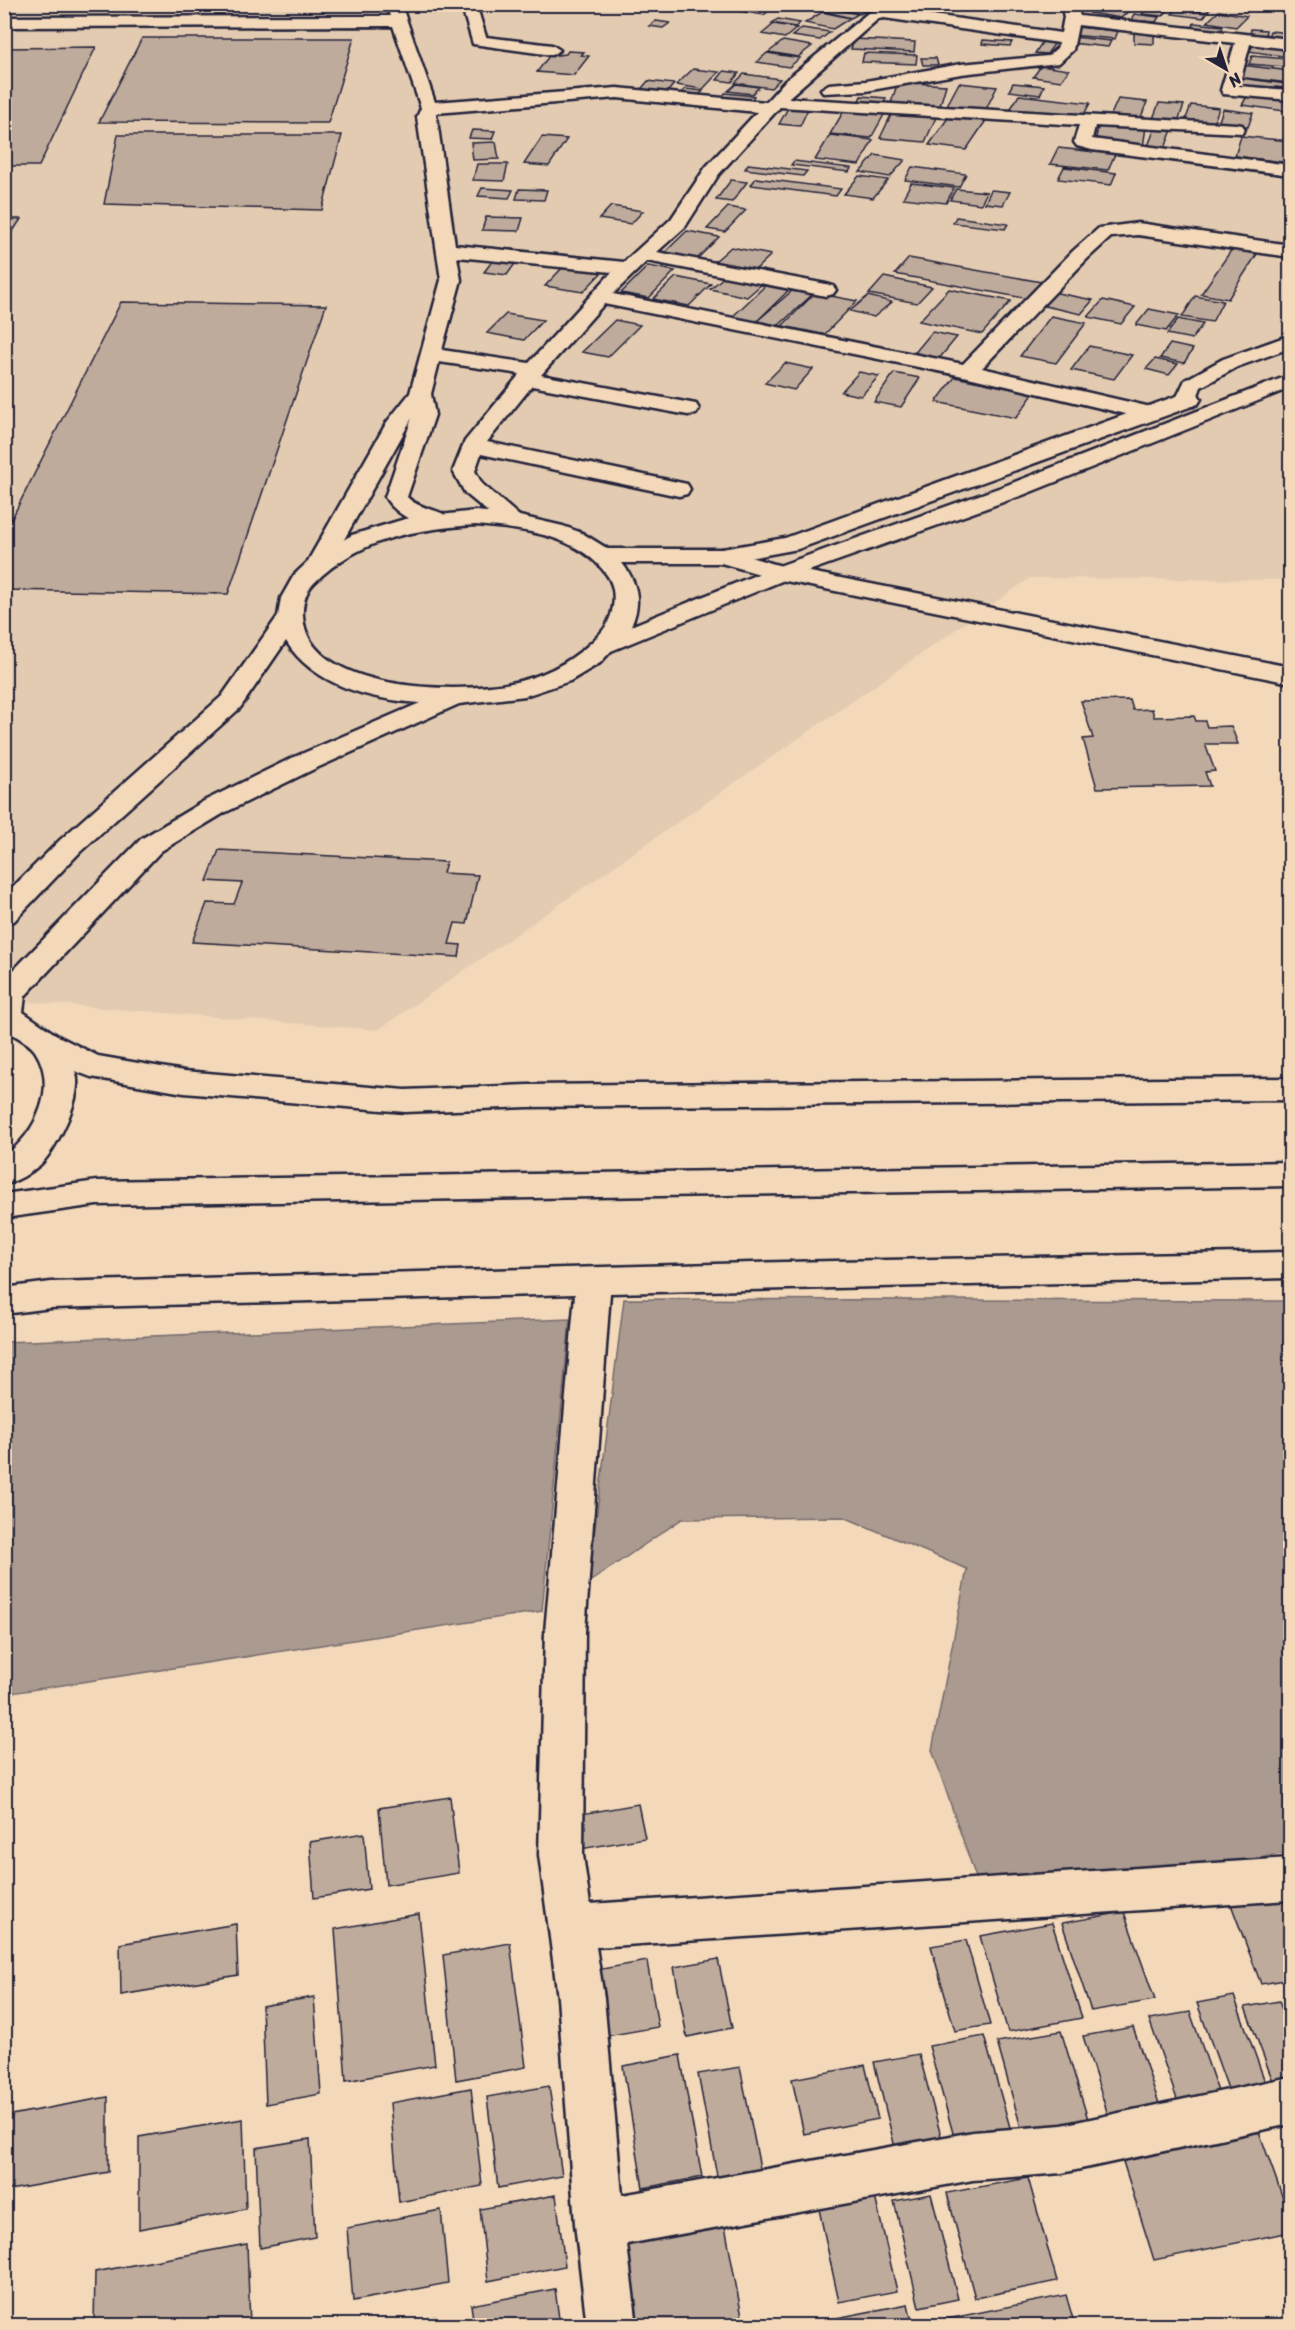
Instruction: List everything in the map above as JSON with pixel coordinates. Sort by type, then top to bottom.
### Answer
[{"type":"street","points":[[468,4],[479,41],[552,50]]},
{"type":"street","points":[[513,521],[473,488],[464,471],[473,446],[531,375],[600,297],[678,223],[712,171],[777,101],[826,54],[873,16],[911,4]]},
{"type":"street","points":[[882,12],[1067,39]]},
{"type":"street","points":[[777,101],[961,69],[1053,60],[1065,50],[1069,12],[1290,44]]},
{"type":"street","points":[[4,22],[394,13],[429,108],[426,117],[451,280],[420,394],[398,422],[320,561],[296,588],[289,618],[231,702],[70,846],[4,914]]},
{"type":"street","points":[[1244,39],[1229,90],[1290,95]]},
{"type":"street","points":[[1245,91],[1238,106],[1248,109]]},
{"type":"street","points":[[429,108],[616,93],[1236,129]]},
{"type":"street","points":[[1088,121],[1083,142],[1092,145],[1290,169]]},
{"type":"street","points":[[968,371],[1080,255],[1106,232],[1138,230],[1290,251]]},
{"type":"street","points":[[445,250],[628,268]]},
{"type":"street","points":[[644,255],[826,290]]},
{"type":"street","points":[[600,297],[968,371],[1147,413]]},
{"type":"street","points":[[1186,400],[1192,384],[1230,363],[1290,340]]},
{"type":"street","points":[[431,355],[688,409]]},
{"type":"street","points":[[602,556],[722,556],[790,544],[1290,362]]},
{"type":"street","points":[[289,618],[297,643],[321,666],[357,684],[402,695],[453,698],[500,694],[543,682],[580,666],[607,645],[781,573],[1015,490],[1290,381]]},
{"type":"street","points":[[420,394],[424,415],[396,497],[405,507],[439,520]]},
{"type":"street","points":[[473,446],[679,489]]},
{"type":"street","points":[[320,561],[363,538],[394,527],[439,520],[476,518],[513,521],[547,529],[578,540],[602,556],[620,576],[627,599],[623,622],[607,645]]},
{"type":"street","points":[[722,556],[781,573],[1290,675]]},
{"type":"street","points":[[453,698],[302,764],[214,807],[151,845],[10,993],[6,1014],[47,1043],[91,1066],[184,1082],[405,1101],[528,1096],[1290,1089]]},
{"type":"street","points":[[4,1173],[30,1155],[56,1113],[63,1079],[47,1043]]},
{"type":"street","points":[[4,1206],[97,1193],[1290,1174]]},
{"type":"street","points":[[4,1301],[51,1295],[594,1280],[1290,1265]]},
{"type":"street","points":[[594,1280],[565,1632],[561,1855],[581,1998],[600,2224],[612,2325]]},
{"type":"street","points":[[571,1927],[1290,1879]]},
{"type":"street","points":[[600,2224],[973,2156],[1062,2149],[1290,2100]]},
{"type":"shaded area","points":[[4,5],[1290,5],[1290,580],[1030,578],[378,1030],[5,1000]]},
{"type":"shaded area","points":[[624,1299],[1290,1301],[1290,1852],[1202,1869],[984,1901],[932,1750],[967,1569],[844,1517],[682,1519],[588,1583]]},
{"type":"shaded area","points":[[570,1319],[542,1611],[5,1694],[5,1342]]},
{"type":"building","points":[[722,4],[776,4],[764,15],[718,8]]},
{"type":"building","points":[[836,4],[852,4],[870,9],[860,14],[831,7]]},
{"type":"building","points":[[1205,4],[1213,6],[1206,13],[1157,5]]},
{"type":"building","points":[[1266,4],[1290,4],[1290,6],[1286,10],[1264,6]]},
{"type":"building","points":[[1100,5],[1131,9],[1121,18],[1090,13]]},
{"type":"building","points":[[829,8],[858,14],[851,18],[823,11]]},
{"type":"building","points":[[1146,8],[1167,11],[1163,16],[1142,14]]},
{"type":"building","points":[[1176,9],[1207,13],[1203,18],[1172,14]]},
{"type":"building","points":[[1219,11],[1247,16],[1236,27],[1207,22]]},
{"type":"building","points":[[822,12],[850,18],[833,29],[805,23]]},
{"type":"building","points":[[1134,14],[1159,17],[1156,22],[1131,20]]},
{"type":"building","points":[[778,19],[800,23],[795,27],[772,23]]},
{"type":"building","points":[[656,21],[670,23],[663,28],[649,26]]},
{"type":"building","points":[[1194,23],[1223,26],[1220,35],[1191,32]]},
{"type":"building","points":[[774,24],[797,28],[785,38],[762,34]]},
{"type":"building","points":[[1075,27],[1118,31],[1115,39],[1071,35]]},
{"type":"building","points":[[802,28],[830,32],[820,40],[792,36]]},
{"type":"building","points":[[1251,29],[1266,30],[1265,40],[1249,39]]},
{"type":"building","points":[[1270,31],[1290,33],[1289,43],[1267,40]]},
{"type":"building","points":[[1134,32],[1154,33],[1154,44],[1134,43]]},
{"type":"building","points":[[1074,37],[1111,41],[1108,47],[1071,43]]},
{"type":"building","points":[[142,38],[354,38],[328,123],[99,122]]},
{"type":"building","points":[[854,39],[915,42],[914,52],[851,49]]},
{"type":"building","points":[[983,40],[1012,42],[1010,46],[982,44]]},
{"type":"building","points":[[783,41],[812,46],[798,57],[769,52]]},
{"type":"building","points":[[1043,41],[1055,43],[1047,54],[1035,53]]},
{"type":"building","points":[[1257,41],[1290,46],[1282,56],[1249,51]]},
{"type":"building","points":[[96,47],[39,166],[4,166],[4,48]]},
{"type":"building","points":[[568,51],[584,52],[581,55],[589,56],[574,75],[537,72],[549,56],[566,54]]},
{"type":"building","points":[[767,53],[800,58],[789,67],[757,62]]},
{"type":"building","points":[[864,53],[917,55],[916,64],[862,62]]},
{"type":"building","points":[[1252,56],[1288,59],[1286,67],[1249,64]]},
{"type":"building","points":[[921,58],[936,58],[938,65],[923,65]]},
{"type":"building","points":[[1242,65],[1290,71],[1290,83],[1237,77]]},
{"type":"building","points":[[1041,66],[1069,70],[1061,81],[1033,77]]},
{"type":"building","points":[[693,69],[719,72],[703,89],[676,85]]},
{"type":"building","points":[[724,71],[739,73],[732,82],[717,80]]},
{"type":"building","points":[[744,74],[780,79],[771,88],[735,83]]},
{"type":"building","points":[[1240,78],[1287,84],[1283,93],[1235,88]]},
{"type":"building","points":[[648,81],[674,84],[664,96],[638,93]]},
{"type":"building","points":[[898,82],[946,85],[939,109],[890,106]]},
{"type":"building","points":[[959,83],[997,87],[985,111],[946,107]]},
{"type":"building","points":[[1013,83],[1044,86],[1040,95],[1009,91]]},
{"type":"building","points":[[736,84],[759,87],[752,94],[728,91]]},
{"type":"building","points":[[685,89],[703,91],[693,100],[676,98]]},
{"type":"building","points":[[725,93],[754,96],[750,103],[721,100]]},
{"type":"building","points":[[1249,93],[1290,99],[1290,102],[1285,111],[1242,105]]},
{"type":"building","points":[[1019,95],[1090,103],[1082,118],[1010,110]]},
{"type":"building","points":[[861,96],[886,98],[882,108],[857,105]]},
{"type":"building","points":[[1118,99],[1147,102],[1139,122],[1109,119]]},
{"type":"building","points":[[1159,103],[1184,105],[1177,124],[1152,121]]},
{"type":"building","points":[[1191,105],[1219,108],[1212,127],[1184,124]]},
{"type":"building","points":[[788,108],[808,109],[800,126],[779,124]]},
{"type":"building","points":[[845,109],[885,113],[871,138],[830,134]]},
{"type":"building","points":[[894,109],[938,113],[925,142],[880,138]]},
{"type":"building","points":[[1223,109],[1253,113],[1248,127],[1218,124]]},
{"type":"building","points":[[950,115],[987,119],[966,150],[929,145]]},
{"type":"building","points":[[1099,123],[1146,127],[1143,147],[1095,142]]},
{"type":"building","points":[[1155,128],[1172,130],[1165,148],[1148,146]]},
{"type":"building","points":[[472,130],[495,131],[492,139],[469,138]]},
{"type":"building","points":[[118,135],[342,135],[322,210],[104,204]]},
{"type":"building","points":[[830,135],[873,140],[859,165],[815,160]]},
{"type":"building","points":[[1241,136],[1289,141],[1283,162],[1235,156]]},
{"type":"building","points":[[542,137],[567,139],[549,166],[524,164]]},
{"type":"building","points":[[496,142],[499,159],[473,160],[471,143]]},
{"type":"building","points":[[1058,148],[1115,154],[1108,170],[1050,164]]},
{"type":"building","points":[[875,155],[905,160],[890,177],[860,172]]},
{"type":"building","points":[[794,161],[851,168],[849,172],[791,165]]},
{"type":"building","points":[[477,164],[508,164],[504,181],[473,180]]},
{"type":"building","points":[[748,164],[807,171],[803,176],[745,169]]},
{"type":"building","points":[[912,167],[966,174],[959,187],[905,180]]},
{"type":"building","points":[[1064,167],[1116,173],[1111,185],[1058,179]]},
{"type":"building","points":[[859,176],[888,180],[873,198],[844,194]]},
{"type":"building","points":[[756,178],[841,189],[836,196],[751,185]]},
{"type":"building","points":[[731,180],[747,182],[732,202],[716,200]]},
{"type":"building","points":[[911,183],[954,188],[946,203],[903,198]]},
{"type":"building","points":[[482,188],[513,190],[509,198],[478,196]]},
{"type":"building","points":[[519,189],[547,190],[544,200],[516,199]]},
{"type":"building","points":[[956,189],[987,192],[981,204],[950,200]]},
{"type":"building","points":[[991,190],[1010,192],[1003,205],[985,203]]},
{"type":"building","points":[[611,206],[643,211],[631,224],[599,219]]},
{"type":"building","points":[[728,207],[746,210],[725,232],[707,229]]},
{"type":"building","points":[[486,217],[523,218],[519,231],[482,230]]},
{"type":"building","points":[[956,217],[1008,224],[1005,229],[953,223]]},
{"type":"building","points":[[4,219],[21,219],[4,245]]},
{"type":"building","points":[[687,231],[719,237],[696,260],[663,254]]},
{"type":"building","points":[[731,247],[771,255],[754,271],[713,263]]},
{"type":"building","points":[[1232,249],[1257,254],[1228,299],[1201,294]]},
{"type":"building","points":[[909,258],[1047,283],[1034,300],[895,274]]},
{"type":"building","points":[[494,259],[517,261],[507,275],[484,272]]},
{"type":"building","points":[[565,265],[603,271],[583,292],[545,286]]},
{"type":"building","points":[[648,266],[675,271],[649,298],[621,293]]},
{"type":"building","points":[[726,275],[763,283],[747,297],[710,289]]},
{"type":"building","points":[[676,277],[711,284],[689,306],[653,299]]},
{"type":"building","points":[[884,277],[932,287],[917,303],[869,294]]},
{"type":"building","points":[[767,284],[790,289],[756,322],[732,317]]},
{"type":"building","points":[[949,289],[1011,301],[982,334],[919,321]]},
{"type":"building","points":[[793,290],[813,294],[778,326],[757,321]]},
{"type":"building","points":[[1052,292],[1093,300],[1081,314],[1040,305]]},
{"type":"building","points":[[815,293],[857,301],[824,335],[782,326]]},
{"type":"building","points":[[868,296],[892,302],[874,317],[850,311]]},
{"type":"building","points":[[1195,296],[1223,301],[1212,322],[1182,317]]},
{"type":"building","points":[[1103,300],[1135,307],[1121,324],[1088,317]]},
{"type":"building","points":[[121,302],[326,305],[228,594],[4,590],[4,534]]},
{"type":"building","points":[[1149,309],[1179,315],[1166,331],[1136,325]]},
{"type":"building","points":[[506,314],[543,320],[524,340],[487,333]]},
{"type":"building","points":[[1051,316],[1086,323],[1056,363],[1020,356]]},
{"type":"building","points":[[1178,319],[1203,324],[1192,339],[1167,334]]},
{"type":"building","points":[[615,320],[640,325],[608,357],[582,352]]},
{"type":"building","points":[[932,332],[957,337],[938,360],[913,355]]},
{"type":"building","points":[[1170,344],[1193,349],[1184,363],[1160,358]]},
{"type":"building","points":[[1089,346],[1132,355],[1114,379],[1071,370]]},
{"type":"building","points":[[1155,359],[1178,364],[1169,375],[1146,369]]},
{"type":"building","points":[[785,363],[813,369],[794,390],[765,383]]},
{"type":"building","points":[[859,372],[879,376],[861,396],[841,392]]},
{"type":"building","points":[[894,373],[920,378],[901,407],[874,402]]},
{"type":"building","points":[[955,377],[1034,393],[1016,418],[936,402]]},
{"type":"building","points":[[1130,700],[1133,710],[1152,709],[1154,717],[1194,716],[1196,721],[1205,721],[1207,727],[1231,726],[1238,744],[1205,744],[1215,771],[1205,772],[1210,786],[1097,788],[1083,739],[1093,738],[1081,701]]},
{"type":"building","points":[[219,850],[446,862],[443,873],[478,875],[467,924],[455,923],[449,944],[461,945],[459,957],[192,942],[207,903],[234,904],[242,883],[207,881]]},
{"type":"building","points":[[450,1797],[459,1873],[386,1885],[379,1808]]},
{"type":"building","points":[[638,1804],[645,1838],[575,1850],[570,1816]]},
{"type":"building","points":[[364,1833],[369,1889],[314,1898],[310,1842]]},
{"type":"building","points":[[1280,1890],[1290,1917],[1290,1979],[1261,1984],[1229,1899]]},
{"type":"building","points":[[1124,1912],[1155,2000],[1091,2011],[1062,1923]]},
{"type":"building","points":[[419,1914],[435,2065],[346,2081],[335,1929]]},
{"type":"building","points":[[1052,1923],[1082,2018],[1008,2032],[980,1936]]},
{"type":"building","points":[[236,1924],[238,1975],[121,1995],[120,1944]]},
{"type":"building","points":[[966,1940],[990,2025],[955,2031],[931,1946]]},
{"type":"building","points":[[510,1943],[526,2067],[456,2080],[443,1955]]},
{"type":"building","points":[[718,1959],[732,2028],[687,2037],[674,1967]]},
{"type":"building","points":[[647,1961],[658,2027],[607,2036],[596,1970]]},
{"type":"building","points":[[1234,1996],[1268,2090],[1231,2097],[1197,2003]]},
{"type":"building","points":[[314,1997],[321,2094],[266,2104],[262,2006]]},
{"type":"building","points":[[1279,2001],[1290,2032],[1290,2090],[1277,2092],[1245,2007]]},
{"type":"building","points":[[1190,2012],[1221,2100],[1180,2108],[1149,2019]]},
{"type":"building","points":[[1133,2027],[1166,2124],[1114,2134],[1083,2036]]},
{"type":"building","points":[[1061,2031],[1091,2129],[1025,2142],[997,2042]]},
{"type":"building","points":[[984,2036],[1015,2145],[959,2155],[929,2046]]},
{"type":"building","points":[[919,2054],[946,2155],[899,2164],[874,2062]]},
{"type":"building","points":[[680,2055],[702,2177],[643,2188],[623,2066]]},
{"type":"building","points":[[865,2065],[878,2119],[804,2134],[792,2079]]},
{"type":"building","points":[[740,2067],[761,2173],[718,2181],[698,2074]]},
{"type":"building","points":[[549,2086],[562,2176],[498,2188],[487,2097]]},
{"type":"building","points":[[471,2088],[482,2186],[399,2202],[390,2103]]},
{"type":"building","points":[[108,2097],[108,2172],[4,2191],[6,2116]]},
{"type":"building","points":[[243,2119],[246,2209],[139,2229],[139,2137]]},
{"type":"building","points":[[1257,2126],[1290,2218],[1290,2232],[1154,2260],[1120,2152]]},
{"type":"building","points":[[310,2139],[315,2237],[260,2248],[256,2148]]},
{"type":"building","points":[[1028,2178],[1057,2281],[975,2298],[947,2193]]},
{"type":"building","points":[[872,2184],[897,2291],[839,2302],[816,2195]]},
{"type":"building","points":[[931,2194],[958,2299],[919,2307],[894,2201]]},
{"type":"building","points":[[556,2195],[565,2266],[488,2281],[480,2209]]},
{"type":"building","points":[[441,2210],[448,2283],[353,2301],[347,2228]]},
{"type":"building","points":[[722,2210],[742,2317],[700,2326],[635,2326],[620,2230]]},
{"type":"building","points":[[247,2244],[250,2326],[94,2326],[95,2272]]},
{"type":"building","points":[[555,2289],[560,2326],[474,2326],[471,2305]]},
{"type":"building","points":[[1066,2295],[1075,2326],[928,2326],[927,2323]]},
{"type":"building","points":[[908,2304],[913,2326],[796,2326]]},
{"type":"building","points":[[435,2317],[435,2326],[390,2326]]}]
